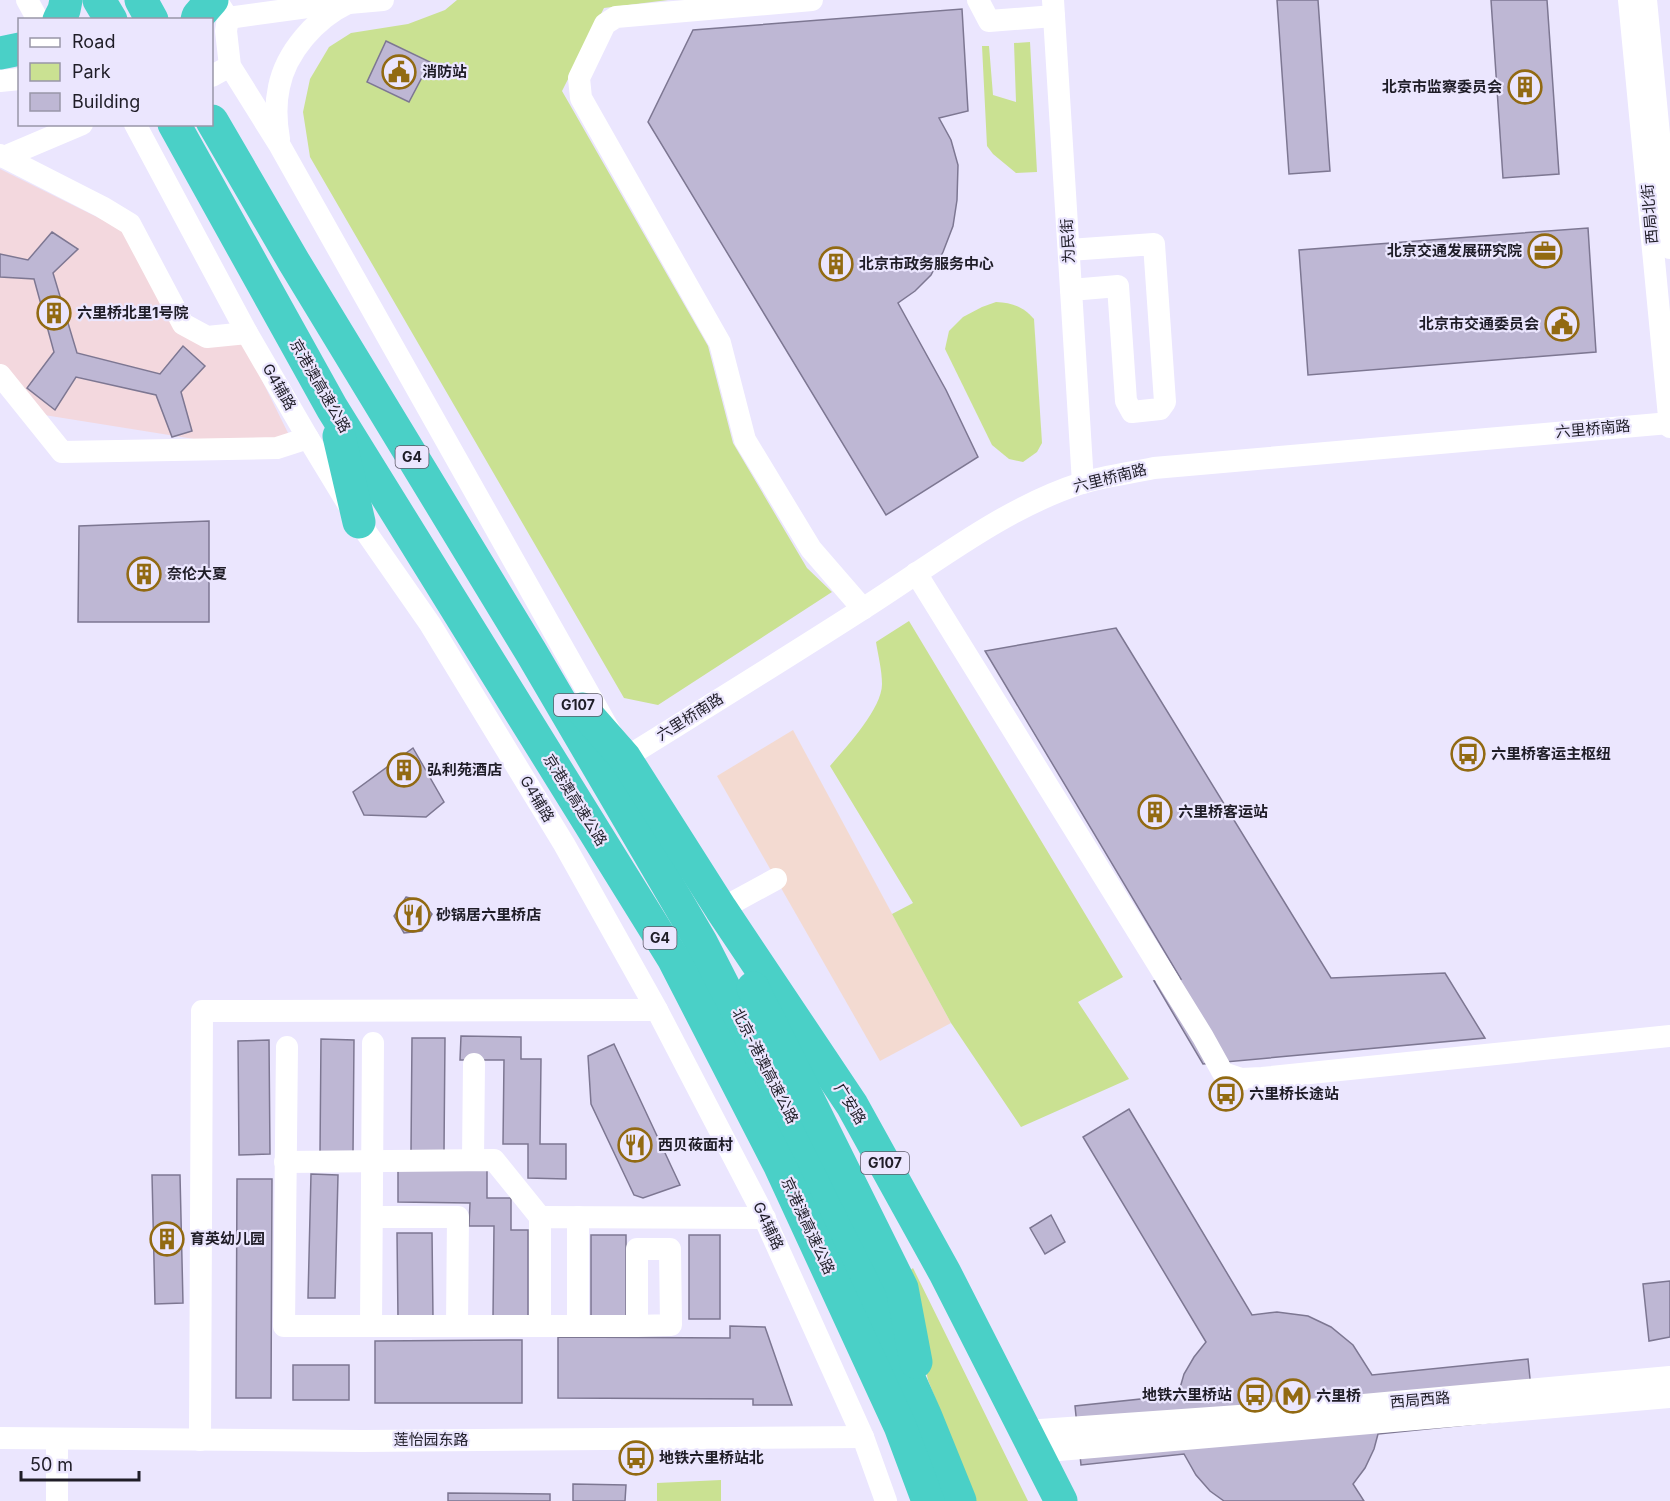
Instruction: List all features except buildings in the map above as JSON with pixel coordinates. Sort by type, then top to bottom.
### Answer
[{"type":"highway","points":[[60,18],[66,0]]},
{"type":"highway","points":[[99,0],[110,18]]},
{"type":"highway","points":[[141,0],[151,18]]},
{"type":"highway","name":"G4","points":[[213,124],[294,262],[531,652]]},
{"type":"highway","name":"京港澳高速公路","points":[[174,126],[332,408],[673,958],[780,1166],[900,1426],[928,1501]]},
{"type":"highway","points":[[332,408],[359,522]]},
{"type":"highway","name":"G107","points":[[531,652],[625,758]]},
{"type":"highway","name":"北京-港澳高速公路","points":[[531,652],[701,942],[809,1153],[927,1417],[960,1501]]},
{"type":"highway","name":"广安路","points":[[625,758],[721,909],[852,1105],[945,1273],[1061,1501]]},
{"type":"highway","points":[[721,909],[757,999],[902,1288],[927,1417]]},
{"type":"street","points":[[27,0],[37,18]]},
{"type":"street","points":[[382,0],[315,6],[213,9],[226,31],[221,71],[280,146],[625,758]]},
{"type":"street","points":[[812,0],[616,17],[605,24],[579,78],[581,98],[720,343],[745,440],[811,549],[863,609]]},
{"type":"street","points":[[978,0],[989,21],[1054,8]]},
{"type":"street","name":"西局北街","points":[[1629,0],[1670,427]]},
{"type":"street","name":"西局北街","points":[[1646,0],[1670,248]]},
{"type":"street","points":[[280,146],[276,106],[285,67],[313,27],[333,11],[348,3]]},
{"type":"street","name":"为民街","points":[[1054,8],[1083,483]]},
{"type":"street","points":[[2,156],[77,126]]},
{"type":"street","name":"G4辅路","points":[[136,126],[247,333],[308,438],[359,522],[430,624],[564,844],[657,1010],[765,1218],[863,1437],[886,1501]]},
{"type":"street","points":[[2,156],[102,207],[130,224],[183,324],[207,337],[247,333]]},
{"type":"street","points":[[1069,250],[1154,244],[1165,402],[1160,409],[1132,412],[1126,401],[1117,247]]},
{"type":"street","points":[[1071,290],[1118,286]]},
{"type":"street","points":[[0,375],[62,452],[277,448],[308,438]]},
{"type":"street","name":"六里桥南路","points":[[625,758],[1003,519],[1083,483],[1154,468],[1670,423]]},
{"type":"street","points":[[916,573],[1223,1073],[1241,1079],[1262,1078],[1670,1036]]},
{"type":"street","points":[[721,909],[776,879]]},
{"type":"street","points":[[200,1440],[202,1011],[657,1010]]},
{"type":"street","points":[[371,1326],[373,1043]]},
{"type":"street","points":[[286,1047],[284,1326],[637,1326],[671,1325],[670,1250],[637,1250],[637,1326]]},
{"type":"street","points":[[473,1160],[474,1064]]},
{"type":"street","points":[[285,1162],[494,1160],[540,1217],[540,1326]]},
{"type":"street","points":[[372,1217],[458,1217],[457,1326]]},
{"type":"street","points":[[540,1217],[765,1218]]},
{"type":"street","points":[[578,1217],[578,1326]]},
{"type":"street","name":"西局西路","points":[[1031,1441],[1253,1415],[1670,1377]]},
{"type":"street","name":"西局西路","points":[[1031,1441],[1670,1397]]},
{"type":"street","name":"莲怡园东路","points":[[0,1438],[373,1441],[863,1437]]},
{"type":"street","points":[[57,1439],[57,1501]]},
{"type":"shaded area","points":[[0,169],[121,229],[176,316],[244,344],[289,435],[244,447],[38,414],[0,389]]},
{"type":"shaded area","points":[[793,730],[951,1023],[880,1061],[717,776]]},
{"type":"green space","points":[[457,0],[668,0],[604,8],[562,91],[708,346],[733,443],[807,568],[832,592],[658,705],[624,698],[310,157],[303,112],[310,79],[329,47],[351,33],[408,24],[445,10]]},
{"type":"green space","points":[[1030,42],[1037,172],[1016,173],[987,146],[982,46],[989,46],[993,95],[1016,102],[1014,43]]},
{"type":"green space","points":[[996,302],[1017,306],[1034,319],[1042,443],[1037,452],[1023,462],[1009,459],[992,445],[945,349],[949,331],[963,317]]},
{"type":"green space","points":[[909,621],[1123,977],[1078,1002],[1129,1079],[1021,1127],[951,1023],[892,914],[913,903],[830,766],[862,727],[876,705],[882,679],[876,642]]},
{"type":"green space","points":[[913,1268],[1028,1501],[976,1501],[928,1380],[903,1276]]},
{"type":"green space","points":[[721,1480],[721,1501],[657,1501],[657,1483]]},
{"type":"place","name":"消防站","points":[[399,72]]},
{"type":"place","name":"北京市监察委员会","points":[[1525,87]]},
{"type":"place","name":"北京交通发展研究院","points":[[1545,251]]},
{"type":"place","name":"北京市政务服务中心","points":[[836,264]]},
{"type":"place","name":"六里桥北里1号院","points":[[54,313]]},
{"type":"place","name":"北京市交通委员会","points":[[1562,324]]},
{"type":"place","name":"奈伦大夏","points":[[144,574]]},
{"type":"place","name":"六里桥客运主枢纽","points":[[1468,754]]},
{"type":"place","name":"弘利苑酒店","points":[[404,770]]},
{"type":"place","name":"六里桥客运站","points":[[1155,812]]},
{"type":"place","name":"砂锅居六里桥店","points":[[413,915]]},
{"type":"place","name":"六里桥长途站","points":[[1226,1094]]},
{"type":"place","name":"西贝莜面村","points":[[635,1145]]},
{"type":"place","name":"育英幼儿园","points":[[167,1239]]},
{"type":"place","name":"地铁六里桥站","points":[[1255,1395]]},
{"type":"place","name":"六里桥","points":[[1293,1396]]},
{"type":"place","name":"地铁六里桥站北","points":[[636,1458]]}]
